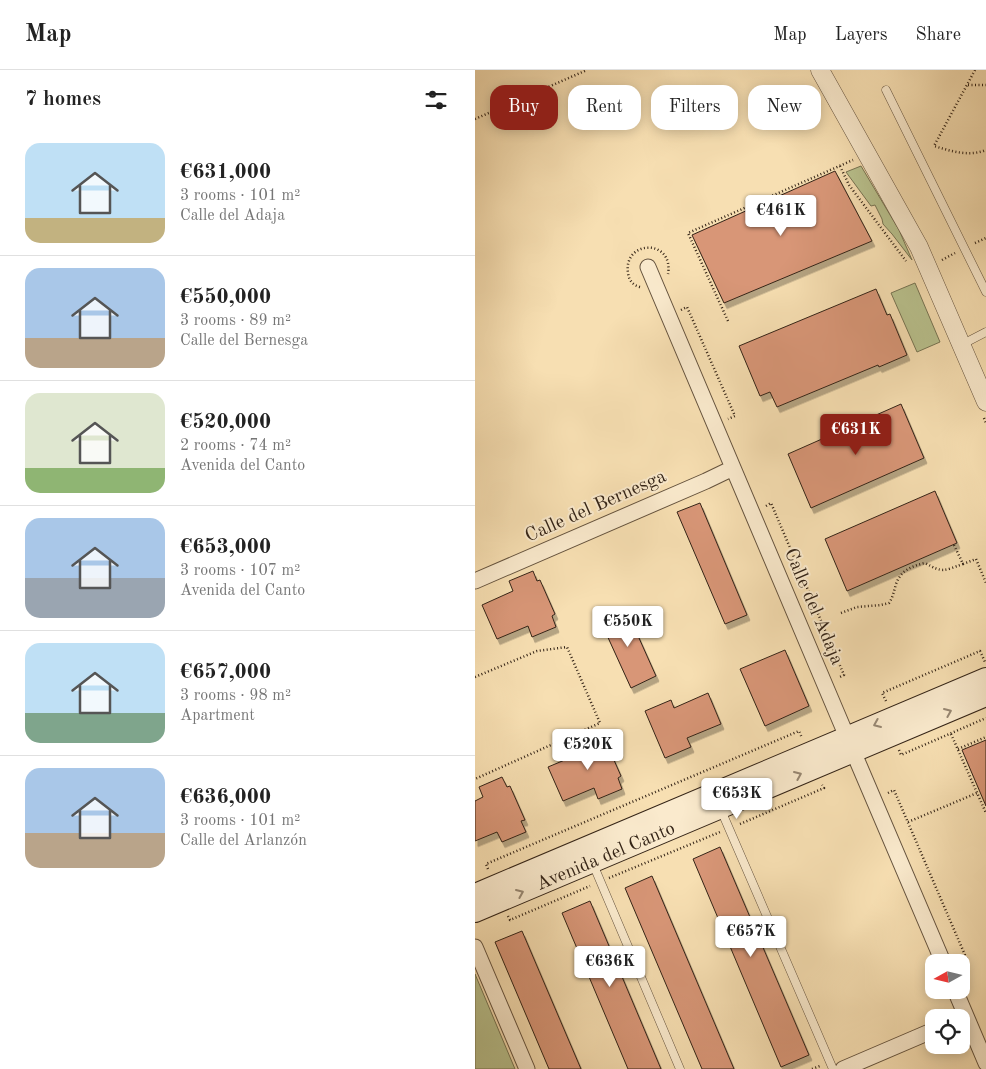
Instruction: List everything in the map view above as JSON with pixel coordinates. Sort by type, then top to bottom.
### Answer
[{"type":"main road","name":"Avenida del Canto","points":[[475,912],[720,808],[986,678]]},
{"type":"main road","name":"Avenida del Canto","points":[[475,894],[850,744],[986,696]]},
{"type":"street","points":[[821,70],[919,247],[986,402]]},
{"type":"street","name":"Calle del Adaja","points":[[648,267],[940,954]]},
{"type":"street","name":"Calle del Bernesga","points":[[475,581],[733,468]]},
{"type":"street","points":[[475,947],[527,1069]]},
{"type":"street","points":[[970,1030],[986,1063]]},
{"type":"street","points":[[843,1069],[925,1034]]},
{"type":"lane","points":[[886,90],[986,292]]},
{"type":"lane","points":[[961,345],[986,332]]},
{"type":"lane","points":[[720,808],[833,1069]]},
{"type":"lane","points":[[593,862],[681,1069]]},
{"type":"path","points":[[475,119],[587,70]]},
{"type":"path","points":[[975,70],[934,146],[967,154],[986,150]]},
{"type":"path","points":[[967,85],[986,85]]},
{"type":"path","points":[[728,321],[688,233],[859,157]]},
{"type":"path","points":[[839,166],[849,185],[909,264]]},
{"type":"path","points":[[954,545],[963,564]]},
{"type":"path","points":[[841,613],[857,607],[889,603],[893,597],[897,581],[903,572],[916,565],[925,563],[937,570],[945,570],[976,559],[986,583]]},
{"type":"path","points":[[475,677],[537,651],[567,647],[600,724],[475,779]]},
{"type":"path","points":[[897,744],[901,756],[986,718]]},
{"type":"path","points":[[490,875],[485,864],[799,730],[803,741]]},
{"type":"path","points":[[951,734],[986,813]]},
{"type":"path","points":[[958,749],[986,736]]},
{"type":"path","points":[[734,826],[824,788],[821,782]]},
{"type":"path","points":[[883,795],[894,790],[965,954]]},
{"type":"path","points":[[908,822],[977,793]]},
{"type":"path","points":[[612,885],[609,878],[724,830]]},
{"type":"path","points":[[505,910],[510,920],[595,884]]},
{"type":"path","points":[[812,1069],[823,1064]]},
{"type":"green space","points":[[861,166],[899,230],[912,260],[883,224],[875,205],[871,206],[846,172]]},
{"type":"green space","points":[[915,283],[940,342],[917,352],[891,293]]},
{"type":"green space","points":[[475,974],[515,1069],[475,1069]]},
{"type":"building","points":[[835,171],[872,241],[724,303],[692,235]]},
{"type":"building","points":[[876,289],[887,315],[890,314],[907,355],[777,407],[770,392],[760,396],[739,346]]},
{"type":"building","points":[[901,404],[924,458],[811,508],[788,454]]},
{"type":"building","points":[[935,491],[957,543],[847,591],[825,539]]},
{"type":"building","points":[[700,503],[747,615],[725,624],[677,512]]},
{"type":"building","points":[[533,571],[537,581],[540,580],[555,614],[552,616],[556,627],[532,637],[528,626],[497,639],[482,605],[513,591],[509,581]]},
{"type":"building","points":[[626,609],[656,676],[631,688],[600,620]]},
{"type":"building","points":[[785,650],[809,706],[765,726],[740,669]]},
{"type":"building","points":[[708,693],[721,724],[687,738],[691,747],[665,758],[645,711],[671,700],[674,708]]},
{"type":"building","points":[[599,733],[603,743],[606,742],[621,776],[618,778],[622,789],[598,799],[594,788],[563,801],[548,767],[579,754],[575,744]]},
{"type":"building","points":[[986,740],[986,806],[962,750]]},
{"type":"building","points":[[502,777],[507,787],[510,786],[525,820],[521,821],[526,832],[502,842],[497,832],[475,841],[475,801],[483,797],[479,787]]},
{"type":"building","points":[[720,847],[809,1055],[781,1067],[693,859]]},
{"type":"building","points":[[652,876],[734,1069],[702,1069],[625,888]]},
{"type":"building","points":[[590,901],[661,1069],[628,1069],[562,913]]},
{"type":"building","points":[[522,931],[581,1069],[549,1069],[495,942]]}]
